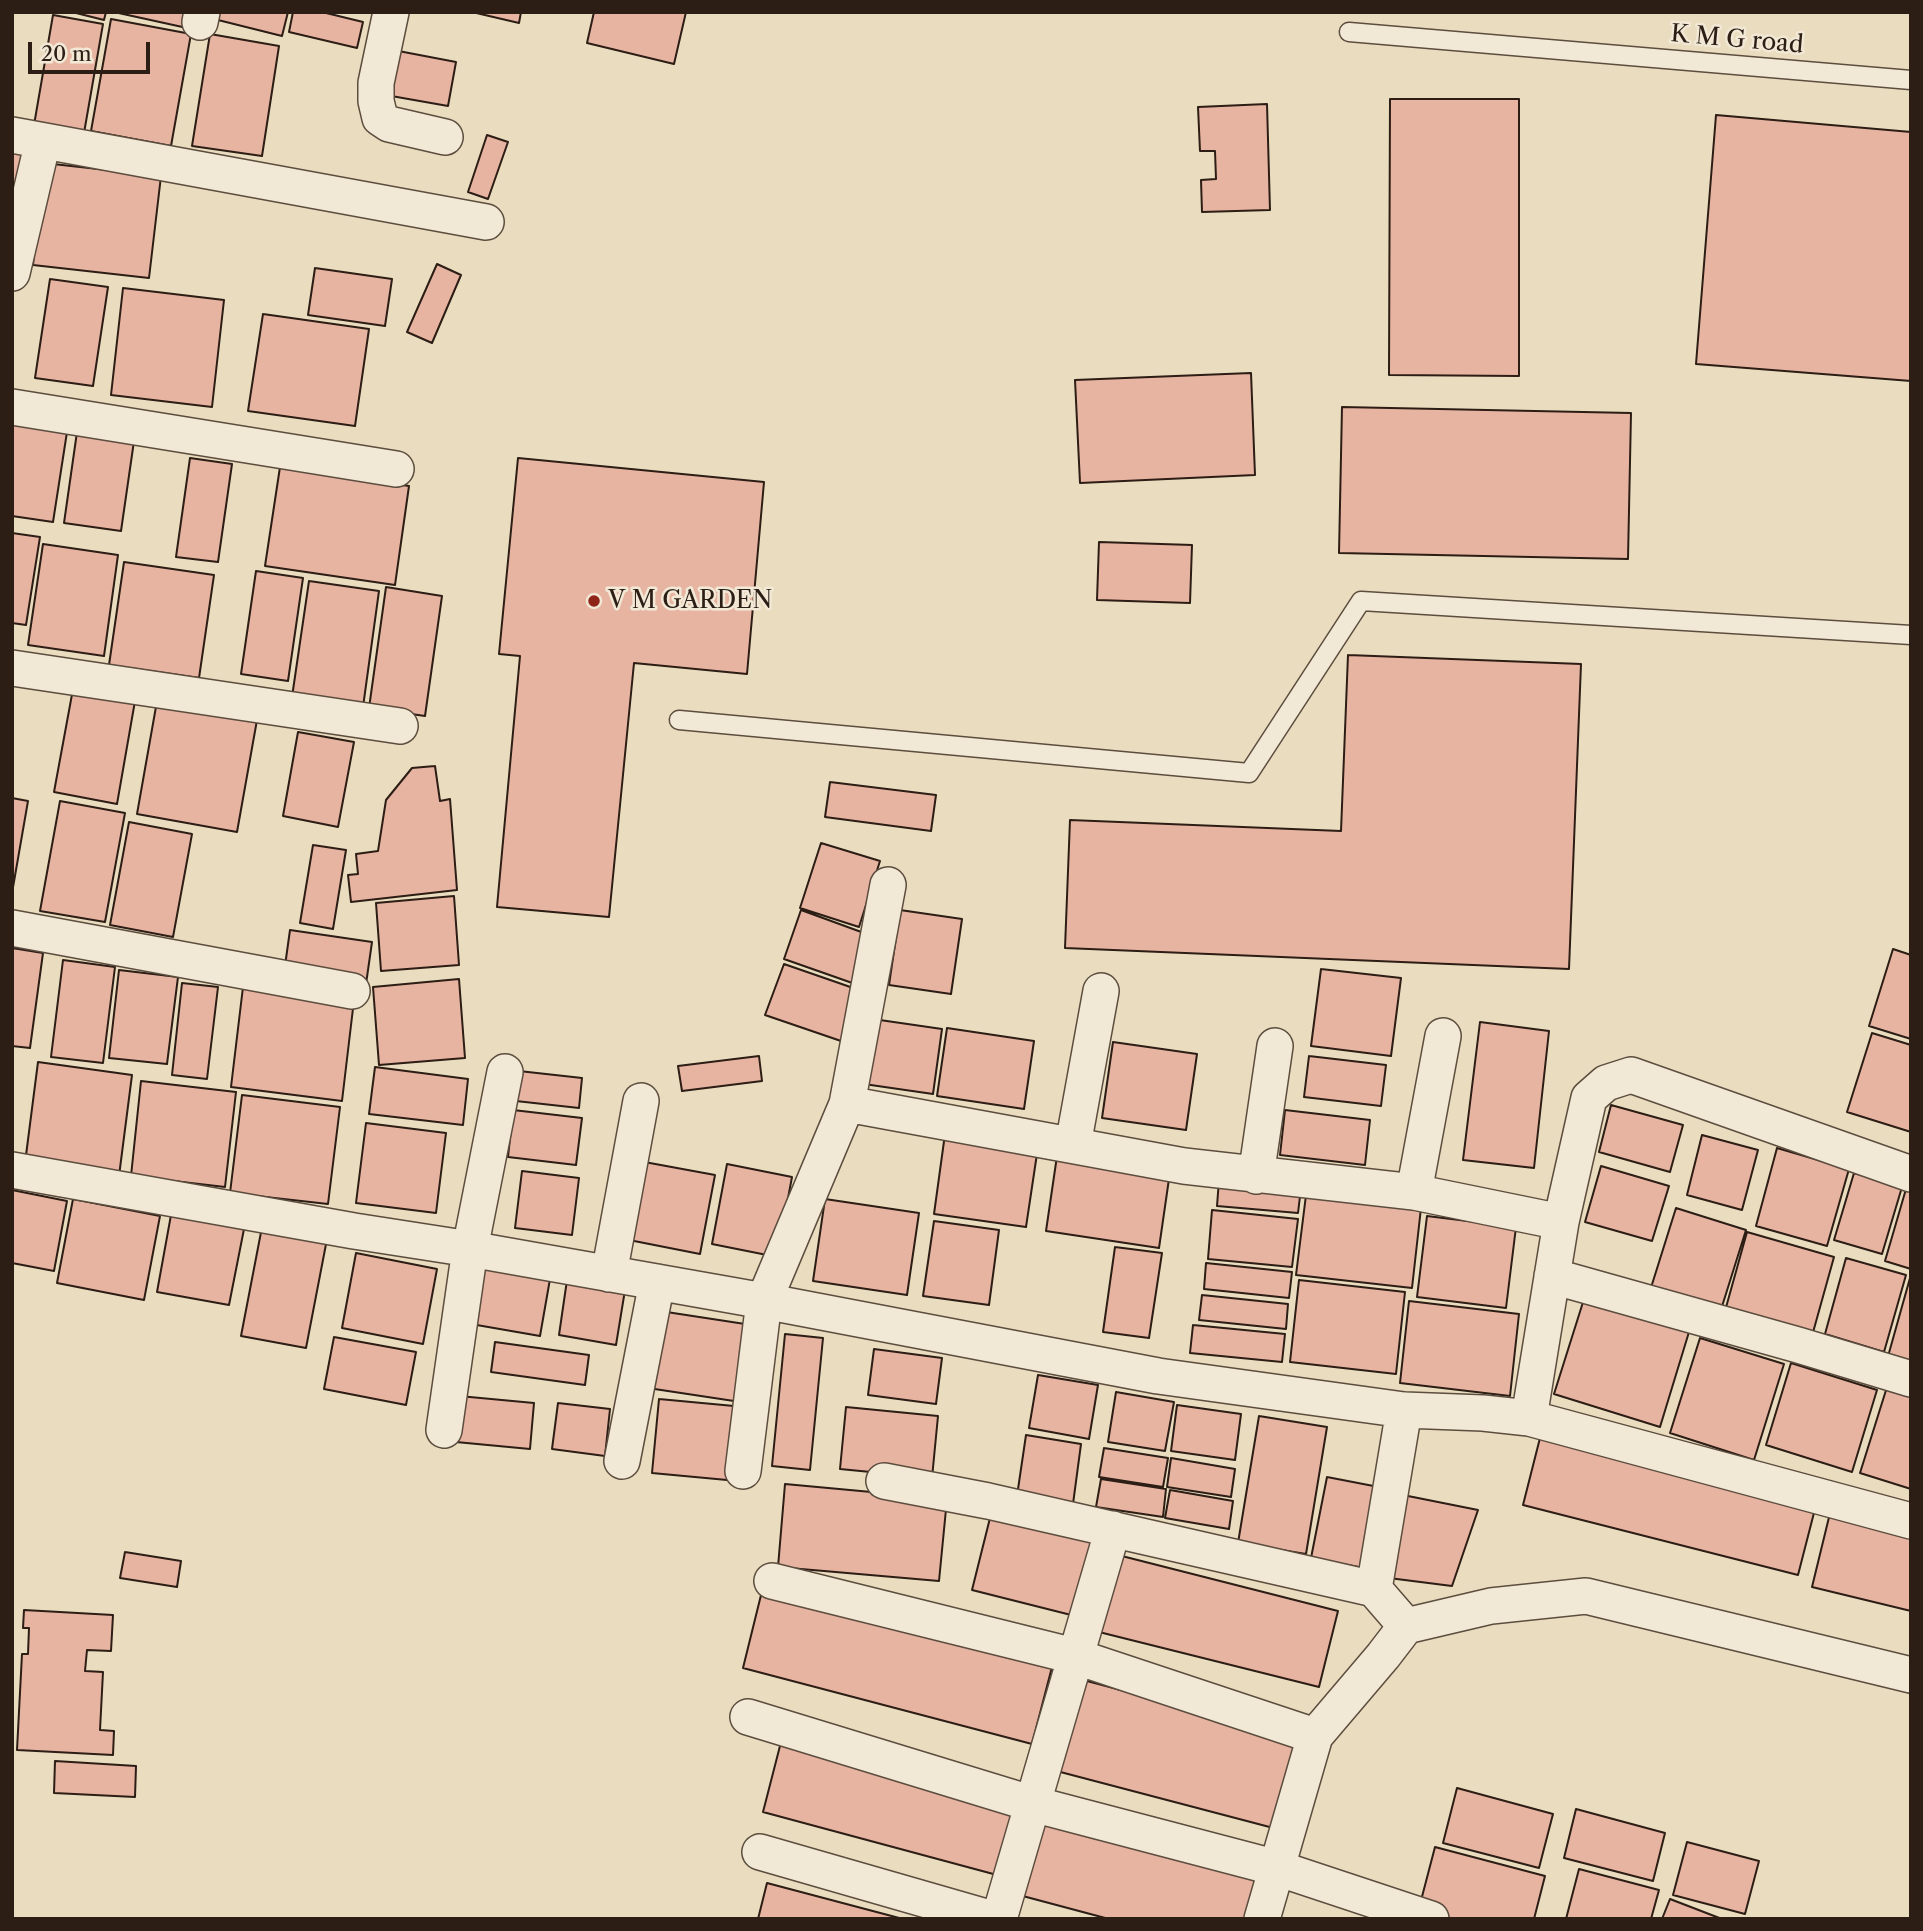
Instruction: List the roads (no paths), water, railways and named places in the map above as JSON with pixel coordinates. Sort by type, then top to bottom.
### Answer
[{"type":"street","points":[[391,12],[376,83],[380,118],[388,124],[445,137]]},
{"type":"street","points":[[12,273],[28,138],[486,222]]},
{"type":"street","points":[[12,407],[396,469]]},
{"type":"street","points":[[12,668],[400,726]]},
{"type":"street","points":[[743,1471],[764,1301],[847,1104],[888,885]]},
{"type":"street","points":[[12,928],[352,991]]},
{"type":"street","points":[[1073,1146],[1101,991]]},
{"type":"street","points":[[1414,1192],[1443,1036]]},
{"type":"street","points":[[1256,1176],[1275,1046]]},
{"type":"street","points":[[444,1430],[470,1249],[505,1072]]},
{"type":"street","points":[[1529,1418],[1561,1222],[1589,1098],[1606,1083],[1632,1075],[1911,1174]]},
{"type":"street","points":[[609,1274],[641,1101]]},
{"type":"street","points":[[847,1104],[1184,1166],[1414,1192],[1561,1222]]},
{"type":"street","points":[[12,1170],[764,1301],[1158,1376],[1404,1410],[1529,1418],[1911,1521]]},
{"type":"street","points":[[1552,1276],[1911,1379]]},
{"type":"street","points":[[622,1461],[657,1282]]},
{"type":"street","points":[[1374,1589],[1404,1410]]},
{"type":"street","points":[[884,1482],[988,1501],[1374,1589],[1405,1626]]},
{"type":"street","points":[[999,1919],[1113,1529]]},
{"type":"street","points":[[772,1581],[1074,1656],[1315,1736]]},
{"type":"street","points":[[1262,1919],[1315,1736],[1405,1626],[1491,1606],[1586,1596],[1911,1675]]},
{"type":"street","points":[[748,1717],[1033,1804],[1278,1868],[1409,1915]]},
{"type":"street","points":[[760,1852],[993,1919]]},
{"type":"lane","name":"K M G road","points":[[1349,32],[1911,80]]},
{"type":"lane","points":[[679,720],[1249,774],[1361,601],[1911,635]]},
{"type":"place","name":"V M GARDEN","points":[[594,601]]}]
